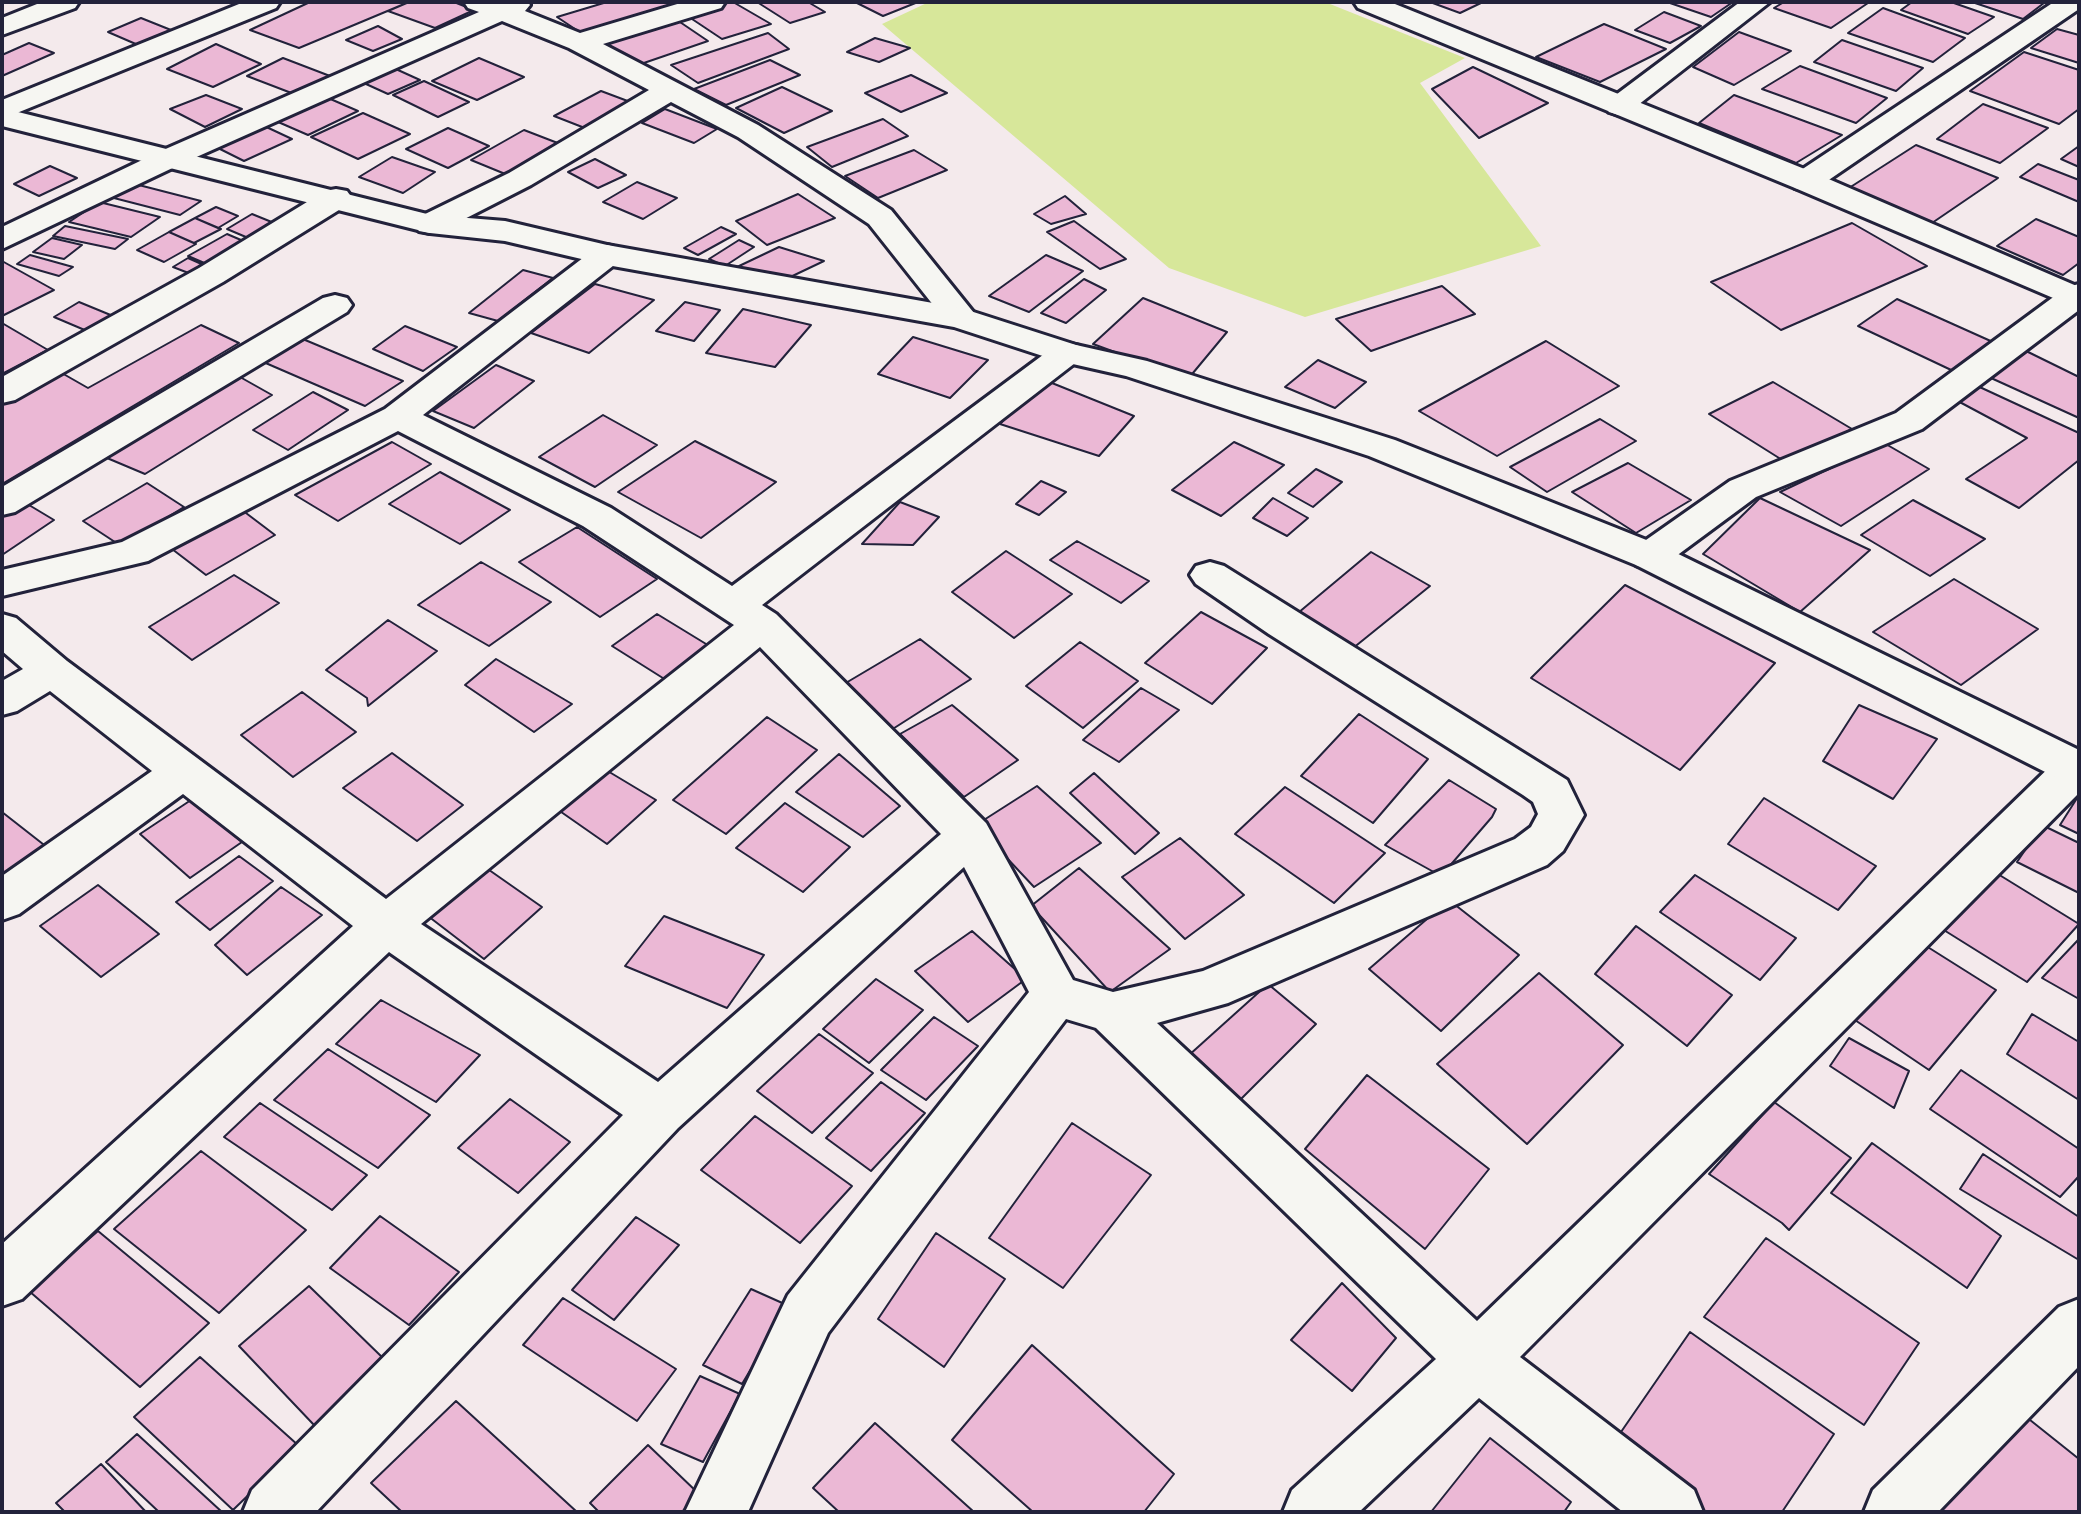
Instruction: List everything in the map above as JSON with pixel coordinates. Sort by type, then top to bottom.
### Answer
[{"type":"street","points":[[8,21],[66,2]]},
{"type":"street","points":[[2,110],[267,2]]},
{"type":"street","points":[[579,42],[712,2]]},
{"type":"street","points":[[1367,2],[2078,296]]},
{"type":"street","points":[[1619,106],[1757,2]]},
{"type":"street","points":[[1806,181],[2072,2]]},
{"type":"street","points":[[2,239],[501,5],[579,42],[748,131],[880,217],[961,318]]},
{"type":"street","points":[[430,224],[520,179],[670,90]]},
{"type":"street","points":[[2,117],[172,157],[430,224],[505,231],[607,255],[961,318],[1067,353],[1135,368],[1382,448],[1650,556],[2077,769],[1477,1360],[1314,1512]]},
{"type":"street","points":[[2,392],[211,275],[336,198]]},
{"type":"street","points":[[2,583],[134,552],[398,417],[607,255]]},
{"type":"street","points":[[1650,556],[1743,489],[1909,421],[2078,296]]},
{"type":"street","points":[[2,503],[335,305]]},
{"type":"street","points":[[2,1280],[386,925],[747,615],[1067,353]]},
{"type":"street","points":[[398,417],[597,517],[747,615],[970,835],[1056,995],[1113,1013],[1477,1360],[1672,1512]]},
{"type":"street","points":[[1113,1013],[1211,989],[1531,852],[1547,839],[1561,815],[1551,792],[1539,783],[1283,624],[1210,575]]},
{"type":"street","points":[[2,628],[52,671],[386,925],[660,1112]]},
{"type":"street","points":[[2,700],[52,671]]},
{"type":"street","points":[[2,901],[185,770]]},
{"type":"street","points":[[274,1512],[660,1112],[970,835]]},
{"type":"street","points":[[716,1512],[808,1314],[1056,995]]},
{"type":"street","points":[[1895,1512],[2079,1326]]},
{"type":"green space","points":[[929,2],[1325,2],[1465,58],[1420,83],[1541,246],[1305,317],[1169,268],[882,24]]},
{"type":"building","points":[[310,2],[409,2],[299,48],[250,30]]},
{"type":"building","points":[[409,2],[454,2],[474,10],[435,28],[388,11]]},
{"type":"building","points":[[607,2],[674,4],[581,33],[557,17]]},
{"type":"building","points":[[728,2],[771,24],[722,39],[686,15]]},
{"type":"building","points":[[757,2],[808,2],[825,12],[790,23]]},
{"type":"building","points":[[855,2],[918,2],[883,16]]},
{"type":"building","points":[[1430,2],[1483,2],[1460,13]]},
{"type":"building","points":[[1667,2],[1733,2],[1711,17]]},
{"type":"building","points":[[1784,2],[1868,3],[1831,28],[1774,8]]},
{"type":"building","points":[[1912,2],[1951,2],[1994,17],[1968,34],[1901,10]]},
{"type":"building","points":[[1972,2],[2040,2],[2044,3],[2023,19]]},
{"type":"building","points":[[1883,8],[1965,38],[1933,62],[1848,33]]},
{"type":"building","points":[[1664,12],[1701,26],[1670,43],[1635,30]]},
{"type":"building","points":[[141,18],[176,32],[145,48],[108,32]]},
{"type":"building","points":[[674,18],[708,41],[638,65],[601,41]]},
{"type":"building","points":[[1604,24],[1666,49],[1600,82],[1536,57]]},
{"type":"building","points":[[378,26],[402,39],[373,51],[346,40]]},
{"type":"building","points":[[2057,29],[2079,35],[2079,63],[2031,48]]},
{"type":"building","points":[[1739,32],[1791,51],[1734,85],[1693,67]]},
{"type":"building","points":[[768,33],[789,49],[698,83],[671,65]]},
{"type":"building","points":[[875,38],[910,48],[879,62],[847,52]]},
{"type":"building","points":[[1842,40],[1923,68],[1896,91],[1814,62]]},
{"type":"building","points":[[29,43],[54,53],[2,76],[2,55]]},
{"type":"building","points":[[216,44],[261,64],[213,87],[167,69]]},
{"type":"building","points":[[2024,52],[2079,70],[2079,109],[2059,124],[1970,91]]},
{"type":"building","points":[[283,58],[330,76],[294,94],[247,76]]},
{"type":"building","points":[[479,58],[524,77],[477,100],[432,81]]},
{"type":"building","points":[[770,60],[800,75],[726,105],[694,89]]},
{"type":"building","points":[[387,65],[420,80],[388,94],[355,79]]},
{"type":"building","points":[[1800,66],[1887,98],[1856,123],[1762,89]]},
{"type":"building","points":[[1473,67],[1548,103],[1479,138],[1432,89]]},
{"type":"building","points":[[911,75],[947,93],[901,112],[865,93]]},
{"type":"building","points":[[424,81],[469,102],[438,117],[393,95]]},
{"type":"building","points":[[782,87],[832,111],[784,133],[736,108]]},
{"type":"building","points":[[601,91],[641,106],[595,132],[554,116]]},
{"type":"building","points":[[319,94],[358,111],[308,135],[269,118]]},
{"type":"building","points":[[206,95],[242,109],[205,127],[170,109]]},
{"type":"building","points":[[1734,95],[1842,135],[1796,163],[1699,123]]},
{"type":"building","points":[[1983,104],[2048,128],[2000,163],[1937,139]]},
{"type":"building","points":[[665,109],[717,129],[694,143],[642,123]]},
{"type":"building","points":[[363,113],[410,134],[358,159],[311,137]]},
{"type":"building","points":[[883,119],[908,136],[832,167],[807,147]]},
{"type":"building","points":[[260,124],[292,139],[244,161],[212,145]]},
{"type":"building","points":[[448,128],[489,146],[448,168],[406,149]]},
{"type":"building","points":[[524,130],[568,147],[515,178],[471,160]]},
{"type":"building","points":[[1916,145],[1998,178],[1932,223],[1849,188]]},
{"type":"building","points":[[2079,146],[2079,167],[2061,159]]},
{"type":"building","points":[[914,150],[947,170],[878,198],[845,176]]},
{"type":"building","points":[[392,157],[435,172],[403,193],[359,177]]},
{"type":"building","points":[[595,159],[626,175],[598,188],[568,172]]},
{"type":"building","points":[[2038,164],[2079,180],[2079,202],[2020,177]]},
{"type":"building","points":[[50,166],[77,178],[39,196],[14,184]]},
{"type":"building","points":[[637,182],[677,198],[643,219],[603,202]]},
{"type":"building","points":[[131,183],[201,201],[180,215],[110,197]]},
{"type":"building","points":[[798,194],[835,218],[767,245],[736,221]]},
{"type":"building","points":[[1065,196],[1086,214],[1051,224],[1034,214]]},
{"type":"building","points":[[99,202],[160,217],[131,237],[69,222]]},
{"type":"building","points":[[216,207],[238,216],[218,228],[195,218]]},
{"type":"building","points":[[252,214],[279,225],[253,240],[227,229]]},
{"type":"building","points":[[195,218],[221,229],[194,243],[169,232]]},
{"type":"building","points":[[2036,219],[2079,237],[2079,263],[2063,275],[1997,246]]},
{"type":"building","points":[[1074,221],[1126,259],[1100,269],[1047,232]]},
{"type":"building","points":[[1852,223],[1927,266],[1781,330],[1711,282]]},
{"type":"building","points":[[65,226],[128,239],[115,249],[53,236]]},
{"type":"building","points":[[721,227],[736,234],[698,255],[684,248]]},
{"type":"building","points":[[169,232],[196,244],[164,262],[137,250]]},
{"type":"building","points":[[227,234],[248,243],[209,265],[188,256]]},
{"type":"building","points":[[52,238],[82,245],[64,259],[33,252]]},
{"type":"building","points":[[739,240],[754,247],[725,266],[709,259]]},
{"type":"building","points":[[779,247],[824,261],[784,280],[737,267]]},
{"type":"building","points":[[30,255],[73,267],[59,276],[17,264]]},
{"type":"building","points":[[1046,255],[1083,271],[1029,312],[989,296]]},
{"type":"building","points":[[188,258],[206,266],[191,274],[173,267]]},
{"type":"building","points":[[2,261],[54,290],[2,316]]},
{"type":"building","points":[[523,270],[553,278],[498,321],[469,313]]},
{"type":"building","points":[[1084,279],[1106,290],[1066,323],[1041,313]]},
{"type":"building","points":[[595,284],[654,300],[589,353],[531,333]]},
{"type":"building","points":[[1442,286],[1475,314],[1371,351],[1336,319]]},
{"type":"building","points":[[1143,298],[1227,332],[1188,379],[1093,344]]},
{"type":"building","points":[[1897,299],[2004,347],[1966,377],[1858,326]]},
{"type":"building","points":[[79,302],[113,316],[87,331],[54,317]]},
{"type":"building","points":[[685,302],[720,310],[694,341],[656,331]]},
{"type":"building","points":[[743,309],[811,325],[775,367],[706,353]]},
{"type":"building","points":[[2,323],[48,350],[2,374]]},
{"type":"building","points":[[201,325],[239,343],[2,484],[2,405],[60,372],[88,388]]},
{"type":"building","points":[[405,326],[457,347],[423,371],[373,349]]},
{"type":"building","points":[[298,337],[403,381],[365,406],[261,361]]},
{"type":"building","points":[[913,337],[988,360],[950,398],[878,374]]},
{"type":"building","points":[[1546,341],[1619,386],[1497,456],[1419,411]]},
{"type":"building","points":[[2022,349],[2079,377],[2079,418],[1991,378]]},
{"type":"building","points":[[1318,360],[1366,382],[1335,408],[1285,387]]},
{"type":"building","points":[[496,365],[534,381],[474,428],[433,411]]},
{"type":"building","points":[[240,377],[272,395],[145,474],[107,458]]},
{"type":"building","points":[[1042,379],[1134,416],[1099,456],[1000,424]]},
{"type":"building","points":[[1773,382],[1852,429],[1787,463],[1709,414]]},
{"type":"building","points":[[1971,383],[2079,433],[2079,460],[2019,508],[1966,479],[2027,438],[1954,399]]},
{"type":"building","points":[[313,392],[348,410],[288,450],[253,430]]},
{"type":"building","points":[[603,415],[657,445],[595,487],[539,457]]},
{"type":"building","points":[[1600,419],[1636,441],[1547,492],[1510,467]]},
{"type":"building","points":[[695,441],[776,482],[701,538],[618,492]]},
{"type":"building","points":[[392,442],[431,464],[338,521],[295,495]]},
{"type":"building","points":[[1234,442],[1284,465],[1221,516],[1172,490]]},
{"type":"building","points":[[1884,443],[1929,469],[1841,526],[1780,492]]},
{"type":"building","points":[[1628,463],[1691,500],[1636,533],[1572,492]]},
{"type":"building","points":[[1316,469],[1342,482],[1313,507],[1288,493]]},
{"type":"building","points":[[440,472],[510,510],[460,544],[389,504]]},
{"type":"building","points":[[1041,481],[1066,492],[1039,515],[1016,504]]},
{"type":"building","points":[[147,483],[184,507],[121,546],[83,521]]},
{"type":"building","points":[[1273,498],[1308,518],[1287,536],[1253,518]]},
{"type":"building","points":[[1760,498],[1870,550],[1800,612],[1703,554]]},
{"type":"building","points":[[19,499],[54,520],[2,555],[2,511]]},
{"type":"building","points":[[1913,500],[1985,539],[1930,576],[1861,535]]},
{"type":"building","points":[[900,502],[939,517],[913,545],[862,544]]},
{"type":"building","points":[[242,510],[275,535],[206,575],[172,549]]},
{"type":"building","points":[[577,527],[657,579],[600,617],[519,562]]},
{"type":"building","points":[[1077,541],[1149,581],[1121,603],[1050,560]]},
{"type":"building","points":[[1006,551],[1072,594],[1014,638],[952,592]]},
{"type":"building","points":[[1371,552],[1430,586],[1347,653],[1286,623]]},
{"type":"building","points":[[481,562],[551,602],[489,646],[418,605]]},
{"type":"building","points":[[234,575],[279,603],[192,660],[149,627]]},
{"type":"building","points":[[1954,579],[2038,629],[1961,685],[1873,632]]},
{"type":"building","points":[[1625,585],[1775,663],[1680,770],[1531,678]]},
{"type":"building","points":[[1201,612],[1267,648],[1212,704],[1145,663]]},
{"type":"building","points":[[657,614],[711,647],[666,680],[612,646]]},
{"type":"building","points":[[388,620],[437,651],[368,706],[367,698],[326,670]]},
{"type":"building","points":[[920,639],[971,679],[888,732],[839,687]]},
{"type":"building","points":[[1080,642],[1138,681],[1083,728],[1026,686]]},
{"type":"building","points":[[496,659],[572,704],[534,732],[465,685]]},
{"type":"building","points":[[1141,688],[1179,710],[1119,762],[1083,740]]},
{"type":"building","points":[[302,692],[356,732],[293,777],[241,735]]},
{"type":"building","points":[[952,705],[1018,760],[964,797],[900,734]]},
{"type":"building","points":[[1859,705],[1937,739],[1893,799],[1823,761]]},
{"type":"building","points":[[1359,714],[1428,759],[1373,823],[1301,776]]},
{"type":"building","points":[[767,717],[817,750],[726,834],[673,800]]},
{"type":"building","points":[[392,753],[463,805],[417,841],[343,788]]},
{"type":"building","points":[[839,754],[900,806],[863,837],[796,792]]},
{"type":"building","points":[[601,767],[656,800],[607,844],[554,807]]},
{"type":"building","points":[[1094,773],[1159,833],[1135,854],[1070,793]]},
{"type":"building","points":[[1449,780],[1496,809],[1441,876],[1385,845]]},
{"type":"building","points":[[1037,786],[1101,843],[1034,887],[976,825]]},
{"type":"building","points":[[1285,787],[1385,853],[1334,903],[1235,834]]},
{"type":"building","points":[[2079,795],[2079,834],[2060,825]]},
{"type":"building","points":[[1764,798],[1876,866],[1838,910],[1728,844]]},
{"type":"building","points":[[191,800],[242,842],[190,878],[140,834]]},
{"type":"building","points":[[785,803],[850,847],[803,892],[736,848]]},
{"type":"building","points":[[2,812],[48,848],[2,879]]},
{"type":"building","points":[[2042,825],[2079,843],[2079,893],[2017,862]]},
{"type":"building","points":[[1180,838],[1244,895],[1185,939],[1122,877]]},
{"type":"building","points":[[239,856],[273,881],[210,930],[176,902]]},
{"type":"building","points":[[482,865],[542,907],[484,959],[424,913]]},
{"type":"building","points":[[1079,868],[1170,949],[1110,992],[1031,906]]},
{"type":"building","points":[[1993,871],[2079,924],[2027,982],[1939,927]]},
{"type":"building","points":[[1695,875],[1796,938],[1760,980],[1660,912]]},
{"type":"building","points":[[98,885],[159,934],[101,977],[40,926]]},
{"type":"building","points":[[281,887],[322,915],[247,975],[215,945]]},
{"type":"building","points":[[1449,900],[1519,955],[1441,1031],[1369,969]]},
{"type":"building","points":[[664,916],[764,955],[727,1008],[625,966]]},
{"type":"building","points":[[1636,926],[1732,995],[1687,1046],[1595,974]]},
{"type":"building","points":[[972,931],[1026,979],[968,1022],[915,971]]},
{"type":"building","points":[[1915,939],[1996,990],[1929,1070],[1846,1014]]},
{"type":"building","points":[[2079,939],[2079,999],[2042,978]]},
{"type":"building","points":[[1539,973],[1623,1045],[1527,1144],[1437,1064]]},
{"type":"building","points":[[876,979],[923,1010],[869,1063],[823,1029]]},
{"type":"building","points":[[1268,984],[1316,1024],[1240,1100],[1188,1056]]},
{"type":"building","points":[[381,1000],[480,1055],[436,1102],[336,1044]]},
{"type":"building","points":[[2032,1014],[2079,1042],[2079,1100],[2007,1054]]},
{"type":"building","points":[[934,1017],[978,1046],[926,1100],[881,1070]]},
{"type":"building","points":[[819,1034],[873,1073],[812,1133],[757,1091]]},
{"type":"building","points":[[1849,1038],[1909,1071],[1894,1108],[1830,1066]]},
{"type":"building","points":[[328,1049],[430,1115],[378,1168],[274,1100]]},
{"type":"building","points":[[1961,1070],[2079,1149],[2079,1176],[2060,1197],[1930,1109]]},
{"type":"building","points":[[1367,1075],[1489,1169],[1425,1249],[1305,1149]]},
{"type":"building","points":[[881,1082],[925,1113],[871,1171],[826,1138]]},
{"type":"building","points":[[510,1099],[570,1142],[518,1193],[458,1148]]},
{"type":"building","points":[[1774,1102],[1851,1158],[1789,1230],[1709,1174]]},
{"type":"building","points":[[260,1103],[367,1175],[332,1210],[224,1137]]},
{"type":"building","points":[[755,1116],[852,1186],[800,1243],[701,1170]]},
{"type":"building","points":[[1072,1123],[1151,1175],[1063,1288],[989,1238]]},
{"type":"building","points":[[1872,1143],[2001,1236],[1967,1288],[1831,1193]]},
{"type":"building","points":[[201,1151],[306,1230],[219,1313],[114,1229]]},
{"type":"building","points":[[1983,1154],[2079,1217],[2079,1260],[1960,1189]]},
{"type":"building","points":[[380,1216],[459,1272],[409,1325],[330,1268]]},
{"type":"building","points":[[636,1217],[679,1245],[614,1320],[572,1290]]},
{"type":"building","points":[[98,1231],[209,1323],[140,1387],[29,1291]]},
{"type":"building","points":[[936,1233],[1005,1279],[944,1367],[878,1319]]},
{"type":"building","points":[[1766,1238],[1919,1343],[1864,1425],[1704,1317]]},
{"type":"building","points":[[1342,1283],[1396,1338],[1352,1391],[1291,1340]]},
{"type":"building","points":[[309,1286],[385,1360],[314,1425],[239,1346]]},
{"type":"building","points":[[751,1289],[789,1306],[742,1384],[703,1365]]},
{"type":"building","points":[[563,1298],[676,1369],[637,1421],[523,1345]]},
{"type":"building","points":[[1690,1332],[1834,1434],[1782,1512],[1698,1512],[1612,1445]]},
{"type":"building","points":[[1032,1345],[1174,1474],[1144,1512],[1033,1512],[952,1440]]},
{"type":"building","points":[[200,1357],[299,1446],[233,1510],[134,1417]]},
{"type":"building","points":[[700,1376],[740,1394],[703,1462],[661,1444]]},
{"type":"building","points":[[456,1401],[577,1512],[402,1512],[371,1483]]},
{"type":"building","points":[[2015,1408],[2079,1459],[2079,1512],[1929,1512]]},
{"type":"building","points":[[875,1423],[974,1512],[839,1512],[813,1488]]},
{"type":"building","points":[[137,1434],[222,1512],[159,1512],[106,1462]]},
{"type":"building","points":[[1490,1438],[1571,1502],[1564,1512],[1431,1512]]},
{"type":"building","points":[[648,1445],[699,1494],[682,1512],[599,1512],[590,1503]]},
{"type":"building","points":[[101,1464],[146,1512],[65,1512],[56,1503]]}]
